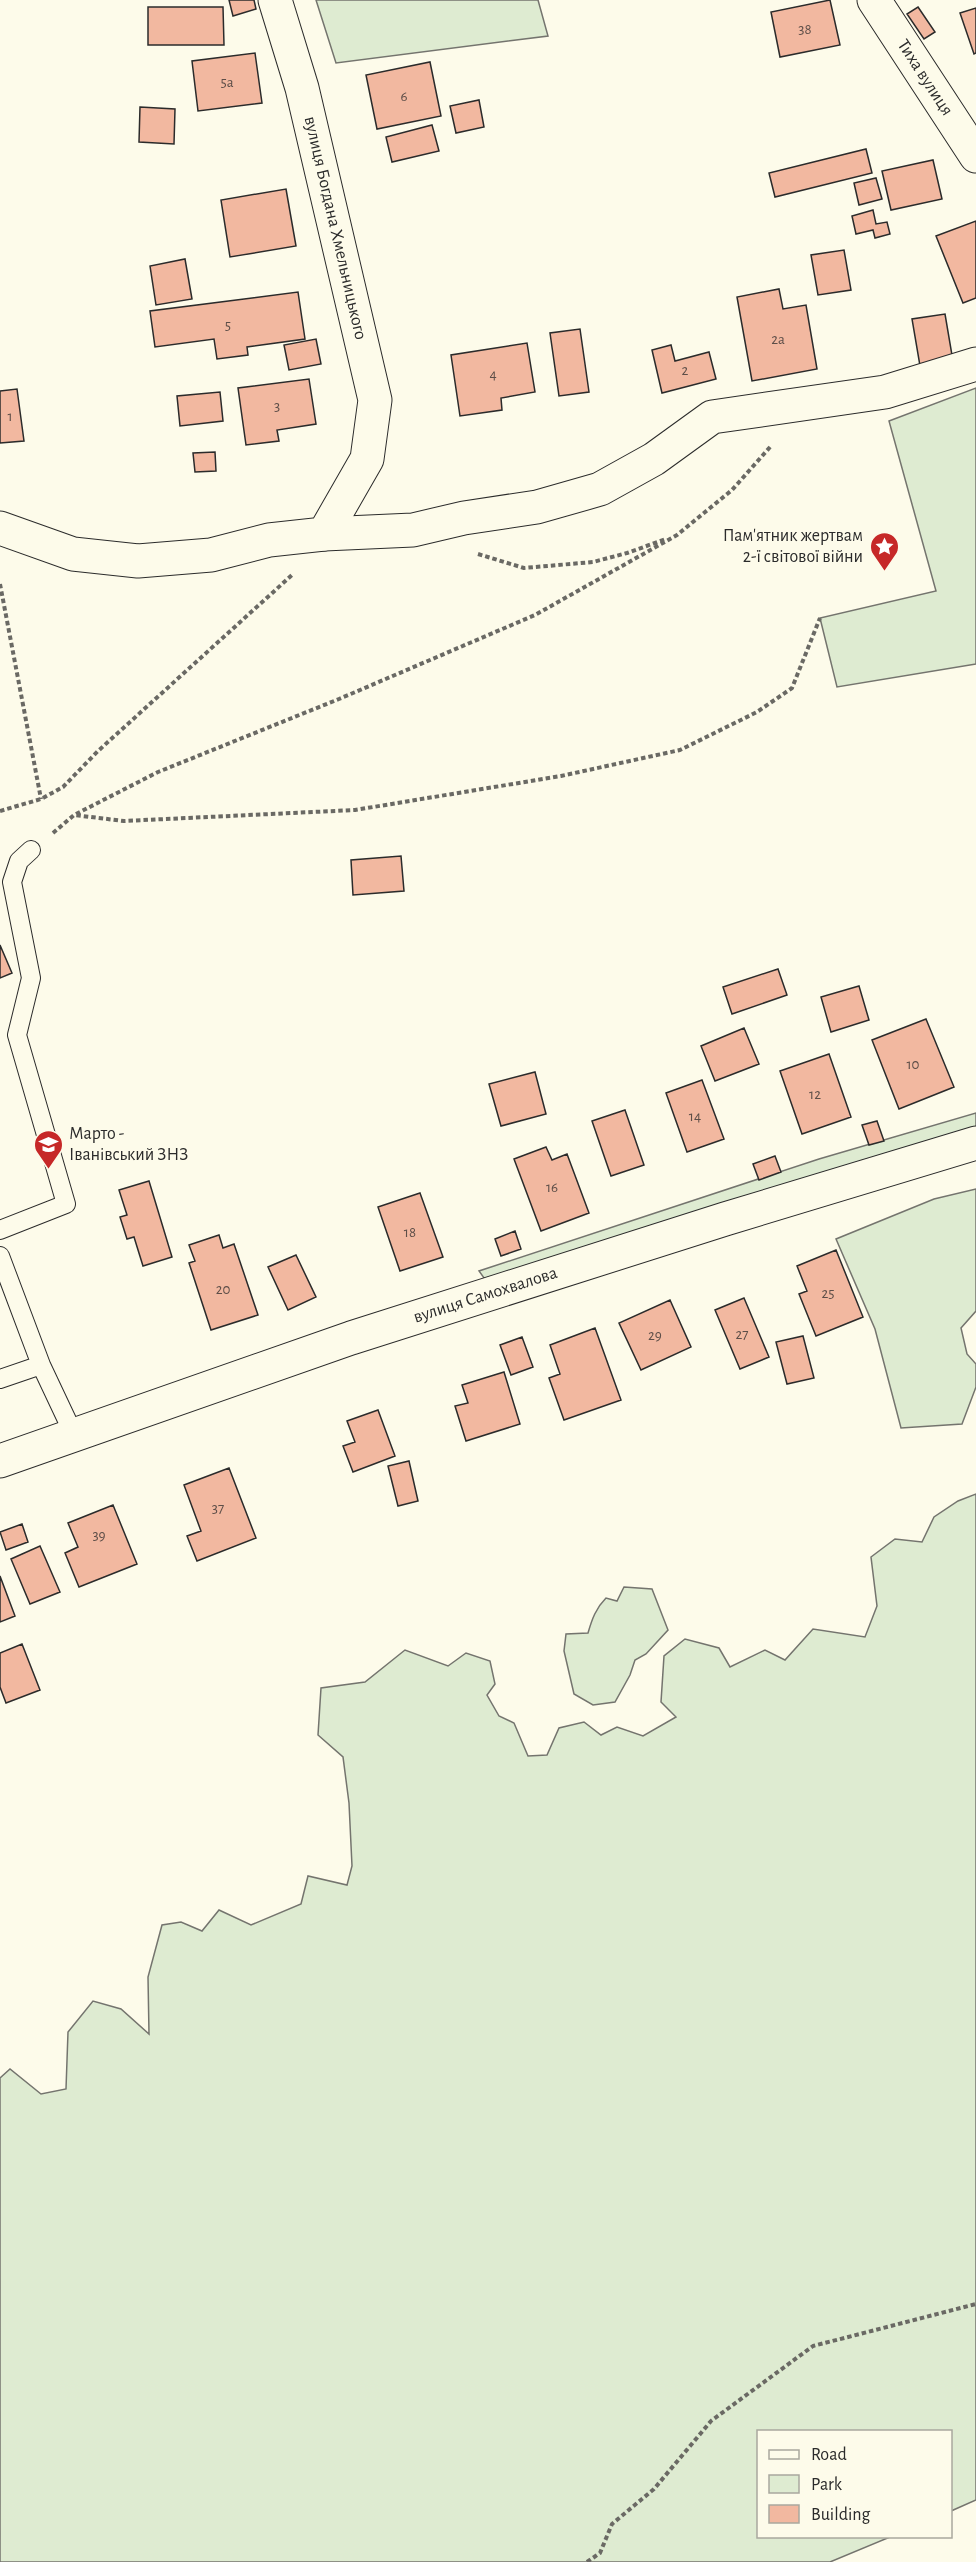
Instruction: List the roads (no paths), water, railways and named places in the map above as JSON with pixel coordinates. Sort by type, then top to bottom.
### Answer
[{"type":"street","name":"вулиця Богдана Хмельницького","points":[[275,0],[302,88],[375,400],[367,459],[324,534]]},
{"type":"street","name":"Тиха вулиця","points":[[874,0],[976,156]]},
{"type":"street","points":[[0,528],[73,554],[138,561],[211,555],[269,540],[324,534],[413,530],[464,518],[537,507],[600,489],[654,459],[712,417],[885,392],[976,364]]},
{"type":"street","name":"вулиця Самохвалова","points":[[0,1461],[351,1338],[725,1219],[976,1143]]},
{"type":"lane","points":[[0,1230],[66,1204],[17,1035],[31,978],[12,882],[19,861],[31,850]]},
{"type":"lane","points":[[0,1256],[41,1365],[74,1435]]},
{"type":"lane","points":[[0,1379],[41,1365]]},
{"type":"place","name":"Пам'ятник жертвам 2-ї світової війни","points":[[884,572]]},
{"type":"place","name":"Марто - Іванівський ЗНЗ","points":[[48,1170]]}]
